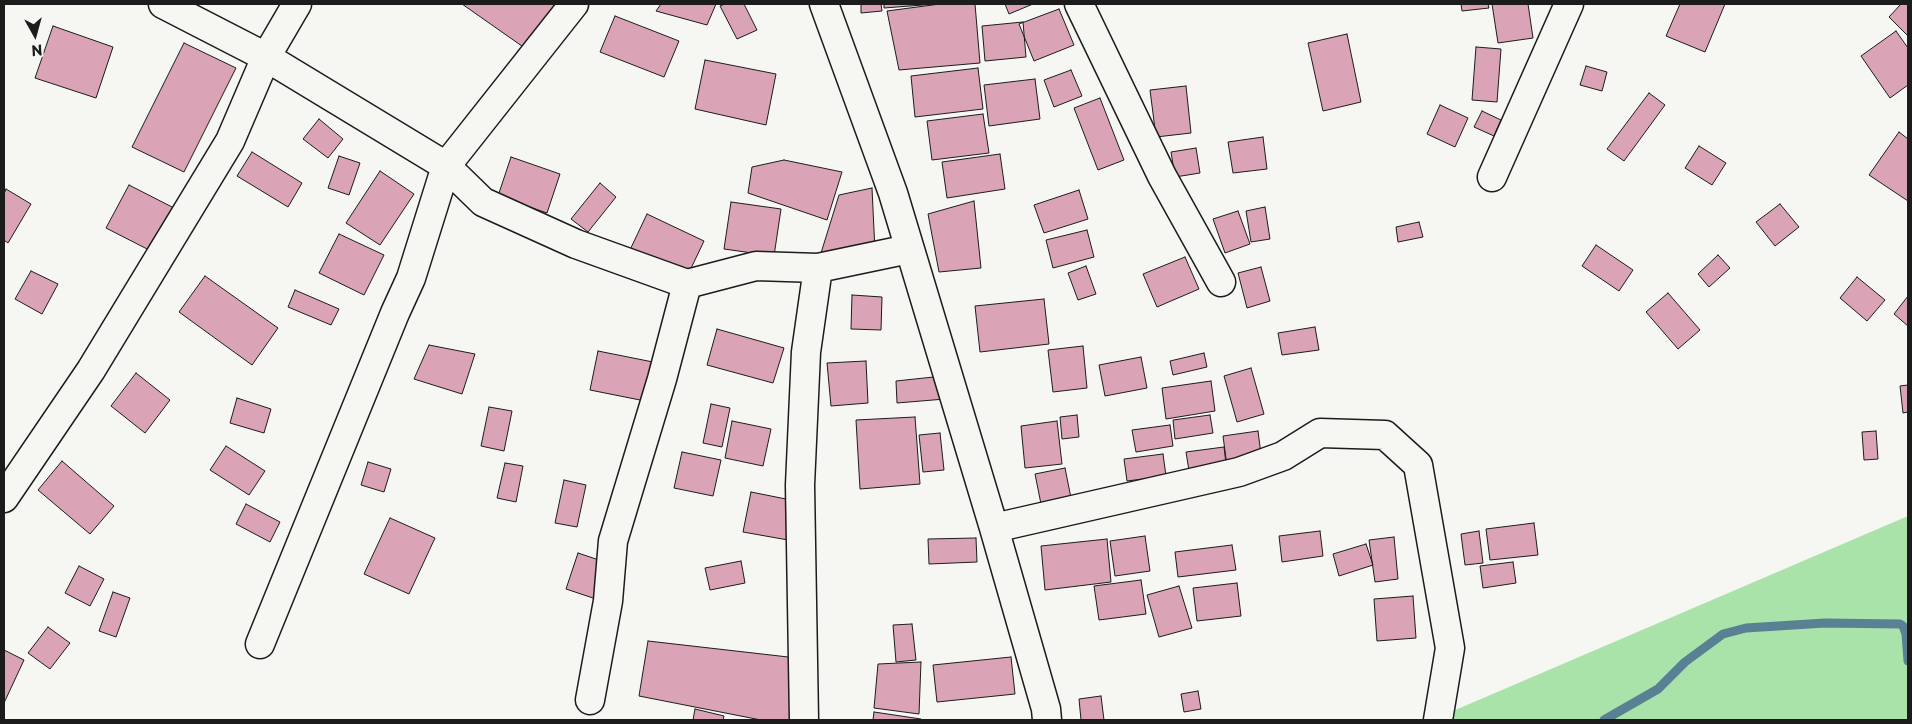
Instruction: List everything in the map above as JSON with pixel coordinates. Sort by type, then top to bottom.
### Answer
[{"type":"street","points":[[164,4],[266,57],[446,166],[483,202],[576,244],[687,284],[756,266],[818,268],[909,249]]},
{"type":"street","points":[[4,498],[91,370],[230,140],[266,57],[297,4]]},
{"type":"street","points":[[260,644],[411,278],[446,166],[574,4]]},
{"type":"street","points":[[824,4],[892,193],[994,528],[1046,709],[1047,720]]},
{"type":"street","points":[[1079,4],[1162,176],[1221,282]]},
{"type":"street","points":[[1492,177],[1569,4]]},
{"type":"street","points":[[804,720],[800,485],[806,352],[818,268]]},
{"type":"street","points":[[590,700],[608,602],[612,541],[662,380],[687,284]]},
{"type":"street","points":[[994,528],[1239,472],[1283,456],[1320,433],[1385,435],[1418,465],[1450,648],[1438,720]]},
{"type":"green space","points":[[1908,516],[1908,720],[1432,720]]},
{"type":"building","points":[[462,4],[562,4],[529,51]]},
{"type":"building","points":[[661,4],[716,4],[707,25],[656,11]]},
{"type":"building","points":[[725,4],[744,4],[757,30],[737,39],[720,6]]},
{"type":"building","points":[[861,4],[881,4],[882,11],[861,13]]},
{"type":"building","points":[[884,4],[936,4],[884,8]]},
{"type":"building","points":[[940,4],[975,4],[980,63],[899,70],[887,11]]},
{"type":"building","points":[[1005,4],[1033,4],[1009,14]]},
{"type":"building","points":[[1461,4],[1488,4],[1489,8],[1462,11]]},
{"type":"building","points":[[1492,4],[1528,4],[1533,38],[1498,43]]},
{"type":"building","points":[[1680,4],[1725,4],[1705,52],[1666,36]]},
{"type":"building","points":[[1901,4],[1908,4],[1908,36],[1889,17]]},
{"type":"building","points":[[1059,9],[1074,45],[1034,61],[1019,24]]},
{"type":"building","points":[[615,16],[679,41],[664,77],[600,52]]},
{"type":"building","points":[[1023,22],[1026,57],[985,61],[982,26]]},
{"type":"building","points":[[53,26],[113,47],[96,98],[35,78]]},
{"type":"building","points":[[1896,31],[1908,48],[1908,85],[1890,98],[1861,56]]},
{"type":"building","points":[[1347,34],[1361,102],[1323,111],[1308,43]]},
{"type":"building","points":[[184,43],[236,68],[184,172],[132,147]]},
{"type":"building","points":[[1476,47],[1501,49],[1497,102],[1472,100]]},
{"type":"building","points":[[705,60],[776,74],[766,125],[695,109]]},
{"type":"building","points":[[1586,66],[1607,72],[1602,91],[1580,85]]},
{"type":"building","points":[[978,68],[983,109],[915,117],[911,76]]},
{"type":"building","points":[[1071,70],[1082,96],[1054,107],[1044,80]]},
{"type":"building","points":[[1035,79],[1040,119],[989,126],[984,85]]},
{"type":"building","points":[[1186,86],[1191,133],[1156,137],[1150,90]]},
{"type":"building","points":[[1649,93],[1665,105],[1624,161],[1607,149]]},
{"type":"building","points":[[1100,98],[1124,160],[1098,170],[1074,108]]},
{"type":"building","points":[[1440,105],[1468,118],[1455,147],[1427,134]]},
{"type":"building","points":[[1482,111],[1501,120],[1494,136],[1474,127]]},
{"type":"building","points":[[983,114],[989,153],[932,160],[927,121]]},
{"type":"building","points":[[319,119],[343,139],[328,158],[303,139]]},
{"type":"building","points":[[1899,132],[1908,139],[1908,201],[1869,175]]},
{"type":"building","points":[[1263,137],[1267,169],[1233,173],[1228,142]]},
{"type":"building","points":[[1699,146],[1726,163],[1712,185],[1685,168]]},
{"type":"building","points":[[1196,148],[1200,173],[1175,177],[1171,152]]},
{"type":"building","points":[[252,152],[302,183],[288,207],[237,176]]},
{"type":"building","points":[[1000,154],[1005,189],[947,198],[942,162]]},
{"type":"building","points":[[339,156],[360,163],[349,195],[328,188]]},
{"type":"building","points":[[511,157],[560,174],[547,213],[498,196]]},
{"type":"building","points":[[784,160],[842,172],[827,220],[748,193],[752,167]]},
{"type":"building","points":[[380,171],[414,194],[380,245],[346,223]]},
{"type":"building","points":[[600,183],[616,197],[588,232],[571,219]]},
{"type":"building","points":[[129,185],[174,208],[151,251],[106,228]]},
{"type":"building","points":[[872,188],[875,251],[821,253],[839,195]]},
{"type":"building","points":[[6,189],[31,204],[8,243],[4,240],[4,194]]},
{"type":"building","points":[[1079,190],[1088,219],[1044,233],[1034,205]]},
{"type":"building","points":[[974,201],[981,268],[939,272],[928,214]]},
{"type":"building","points":[[731,202],[781,209],[774,256],[724,249]]},
{"type":"building","points":[[1780,204],[1799,227],[1775,246],[1756,222]]},
{"type":"building","points":[[1265,207],[1270,239],[1251,242],[1246,211]]},
{"type":"building","points":[[1238,211],[1250,244],[1225,253],[1213,219]]},
{"type":"building","points":[[647,214],[704,241],[685,281],[628,254]]},
{"type":"building","points":[[1419,222],[1423,237],[1398,242],[1396,227]]},
{"type":"building","points":[[1087,230],[1094,257],[1053,268],[1046,240]]},
{"type":"building","points":[[339,234],[384,255],[364,295],[319,273]]},
{"type":"building","points":[[1596,245],[1633,270],[1619,291],[1582,266]]},
{"type":"building","points":[[1718,255],[1730,268],[1709,287],[1698,274]]},
{"type":"building","points":[[1185,257],[1199,289],[1157,307],[1143,274]]},
{"type":"building","points":[[1086,266],[1096,294],[1078,300],[1068,273]]},
{"type":"building","points":[[1261,267],[1270,301],[1247,308],[1238,273]]},
{"type":"building","points":[[31,271],[58,284],[42,314],[15,299]]},
{"type":"building","points":[[205,276],[278,328],[252,365],[179,312]]},
{"type":"building","points":[[1857,277],[1885,300],[1867,321],[1840,298]]},
{"type":"building","points":[[295,290],[339,309],[331,325],[288,307]]},
{"type":"building","points":[[1668,293],[1700,330],[1678,349],[1646,312]]},
{"type":"building","points":[[852,295],[882,297],[881,330],[851,329]]},
{"type":"building","points":[[1908,296],[1908,326],[1894,314]]},
{"type":"building","points":[[1044,299],[1049,344],[980,352],[975,306]]},
{"type":"building","points":[[1315,327],[1319,350],[1282,355],[1278,333]]},
{"type":"building","points":[[717,329],[784,348],[773,383],[707,365]]},
{"type":"building","points":[[429,345],[475,354],[462,394],[414,379]]},
{"type":"building","points":[[1083,346],[1087,388],[1053,392],[1048,350]]},
{"type":"building","points":[[598,351],[653,362],[645,401],[590,390]]},
{"type":"building","points":[[1204,353],[1207,367],[1173,375],[1170,361]]},
{"type":"building","points":[[1141,357],[1147,388],[1105,396],[1099,365]]},
{"type":"building","points":[[866,361],[868,403],[831,406],[827,363]]},
{"type":"building","points":[[1251,368],[1264,414],[1237,422],[1224,376]]},
{"type":"building","points":[[136,373],[170,400],[145,433],[111,406]]},
{"type":"building","points":[[943,376],[945,399],[897,403],[896,381]]},
{"type":"building","points":[[1211,381],[1215,411],[1166,419],[1162,388]]},
{"type":"building","points":[[1908,385],[1908,412],[1903,413],[1900,386]]},
{"type":"building","points":[[237,398],[271,409],[264,433],[230,423]]},
{"type":"building","points":[[711,404],[730,408],[722,447],[703,443]]},
{"type":"building","points":[[489,407],[512,411],[504,451],[481,446]]},
{"type":"building","points":[[1077,415],[1079,437],[1062,439],[1060,417]]},
{"type":"building","points":[[1210,415],[1213,433],[1175,439],[1173,420]]},
{"type":"building","points":[[915,417],[920,484],[860,489],[856,420]]},
{"type":"building","points":[[732,421],[771,429],[763,466],[725,458]]},
{"type":"building","points":[[1057,421],[1062,464],[1025,468],[1021,426]]},
{"type":"building","points":[[1170,425],[1173,446],[1136,452],[1132,430]]},
{"type":"building","points":[[1258,431],[1262,462],[1227,466],[1223,436]]},
{"type":"building","points":[[1876,431],[1878,459],[1864,460],[1862,432]]},
{"type":"building","points":[[940,433],[944,470],[923,472],[919,435]]},
{"type":"building","points":[[226,446],[265,471],[249,495],[210,470]]},
{"type":"building","points":[[1224,447],[1227,472],[1190,477],[1186,452]]},
{"type":"building","points":[[682,452],[721,460],[713,496],[674,488]]},
{"type":"building","points":[[1163,454],[1166,476],[1127,481],[1124,459]]},
{"type":"building","points":[[62,461],[114,506],[90,534],[38,490]]},
{"type":"building","points":[[368,462],[391,469],[384,492],[361,485]]},
{"type":"building","points":[[505,463],[523,466],[516,502],[497,498]]},
{"type":"building","points":[[1065,468],[1073,508],[1043,514],[1035,474]]},
{"type":"building","points":[[564,480],[586,485],[577,527],[555,523]]},
{"type":"building","points":[[751,492],[796,501],[788,540],[743,532]]},
{"type":"building","points":[[246,504],[280,522],[270,542],[236,524]]},
{"type":"building","points":[[390,518],[435,538],[409,594],[364,574]]},
{"type":"building","points":[[1534,523],[1538,555],[1490,560],[1486,529]]},
{"type":"building","points":[[1320,531],[1323,556],[1282,562],[1279,536]]},
{"type":"building","points":[[1479,531],[1483,563],[1465,565],[1461,534]]},
{"type":"building","points":[[1145,536],[1150,571],[1115,576],[1110,541]]},
{"type":"building","points":[[1394,537],[1398,579],[1375,582],[1369,540]]},
{"type":"building","points":[[976,538],[977,562],[929,564],[928,539]]},
{"type":"building","points":[[1107,539],[1111,582],[1045,590],[1041,546]]},
{"type":"building","points":[[1366,544],[1373,565],[1339,576],[1333,554]]},
{"type":"building","points":[[1232,545],[1236,570],[1178,577],[1175,552]]},
{"type":"building","points":[[578,553],[608,563],[596,599],[566,589]]},
{"type":"building","points":[[741,561],[745,583],[710,590],[705,568]]},
{"type":"building","points":[[1513,562],[1516,583],[1483,588],[1480,566]]},
{"type":"building","points":[[79,566],[104,579],[90,606],[65,593]]},
{"type":"building","points":[[1141,580],[1146,614],[1099,620],[1094,586]]},
{"type":"building","points":[[1237,583],[1241,616],[1197,621],[1193,588]]},
{"type":"building","points":[[1179,586],[1192,628],[1159,637],[1147,595]]},
{"type":"building","points":[[113,592],[130,598],[116,637],[99,631]]},
{"type":"building","points":[[1413,596],[1416,638],[1377,641],[1374,599]]},
{"type":"building","points":[[912,624],[916,660],[896,662],[893,625]]},
{"type":"building","points":[[48,627],[70,643],[50,669],[28,653]]},
{"type":"building","points":[[648,641],[797,658],[793,720],[761,720],[639,696]]},
{"type":"building","points":[[4,650],[24,660],[4,703]]},
{"type":"building","points":[[1011,657],[1015,694],[937,702],[933,665]]},
{"type":"building","points":[[921,662],[919,714],[874,708],[878,664]]},
{"type":"building","points":[[1198,691],[1201,709],[1184,712],[1181,694]]},
{"type":"building","points":[[1101,696],[1104,720],[1081,720],[1079,699]]},
{"type":"building","points":[[695,709],[724,716],[723,720],[693,720]]},
{"type":"building","points":[[874,712],[921,719],[873,720]]},
{"type":"waterway","points":[[1604,720],[1658,689],[1685,662],[1723,634],[1746,628],[1825,623],[1900,624],[1903,626],[1906,634],[1908,661]]}]
